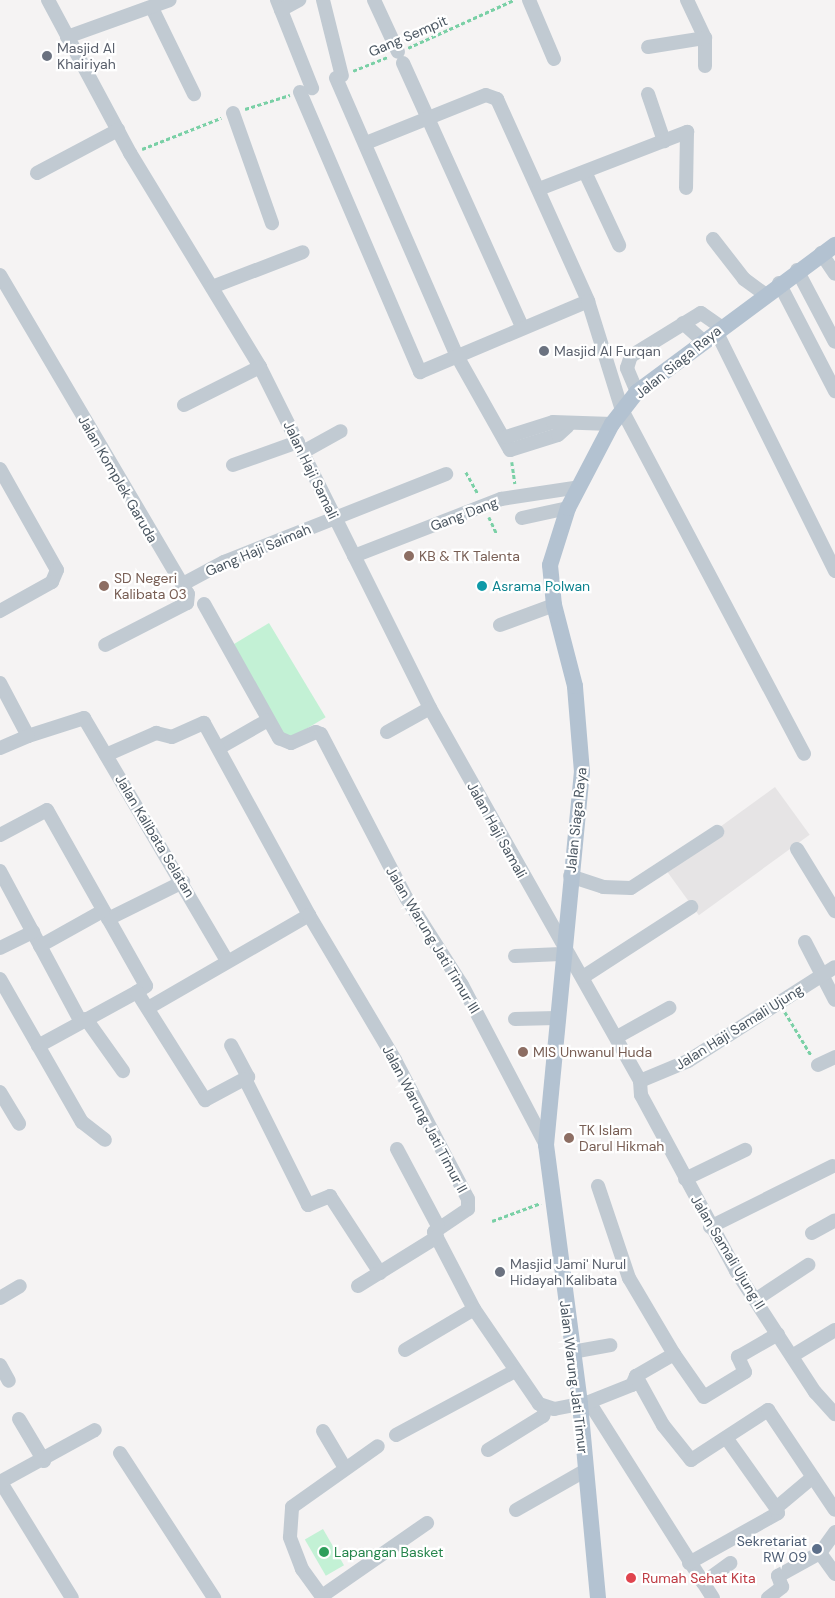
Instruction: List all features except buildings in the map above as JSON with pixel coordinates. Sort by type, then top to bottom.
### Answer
[{"type":"main road","name":"Jalan Siaga Raya","points":[[561,951],[582,764],[575,686],[554,606],[550,565],[568,508],[612,424],[637,392],[779,283],[820,253],[835,245]]},
{"type":"main road","name":"Jalan Warung Jati Timur","points":[[561,951],[546,1145],[572,1352],[584,1402],[586,1470],[598,1598]]},
{"type":"street","name":"Jalan Haji Samali","points":[[48,0],[118,130],[260,367],[430,708],[561,951],[583,977],[617,1037]]},
{"type":"street","points":[[299,0],[279,5],[306,90],[416,368],[425,371],[522,327],[588,301]]},
{"type":"street","points":[[323,0],[339,77],[366,143],[457,356],[508,444],[558,435],[568,426],[612,424]]},
{"type":"street","points":[[374,0],[522,327]]},
{"type":"street","points":[[529,0],[554,59]]},
{"type":"street","points":[[687,0],[705,38],[705,66]]},
{"type":"street","points":[[67,37],[162,3],[194,94]]},
{"type":"street","points":[[648,47],[705,38]]},
{"type":"street","points":[[366,143],[428,117],[492,94],[539,189],[588,301],[622,410],[804,754]]},
{"type":"street","points":[[648,94],[664,141]]},
{"type":"street","points":[[233,113],[272,223]]},
{"type":"street","points":[[37,173],[118,130]]},
{"type":"street","points":[[539,189],[687,132],[686,188]]},
{"type":"street","points":[[584,172],[619,245]]},
{"type":"street","points":[[713,238],[744,279],[765,294]]},
{"type":"street","points":[[212,287],[303,252]]},
{"type":"street","points":[[820,253],[835,274]]},
{"type":"street","points":[[797,270],[835,342]]},
{"type":"street","name":"Jalan Komplek Garuda","points":[[0,275],[183,584]]},
{"type":"street","points":[[779,283],[835,391]]},
{"type":"street","points":[[637,392],[628,361],[683,323],[706,313],[719,329],[831,550],[835,570]]},
{"type":"street","points":[[683,323],[703,341]]},
{"type":"street","points":[[184,405],[260,367]]},
{"type":"street","points":[[233,465],[301,447],[341,431]]},
{"type":"street","points":[[0,469],[57,570],[52,582],[0,612]]},
{"type":"street","name":"Gang Haji Saimah","points":[[183,584],[224,562],[446,474]]},
{"type":"street","name":"Gang Dang","points":[[354,556],[517,496],[579,487]]},
{"type":"street","points":[[522,518],[568,508]]},
{"type":"street","points":[[105,645],[187,603],[183,584]]},
{"type":"street","points":[[204,604],[268,720],[219,748]]},
{"type":"street","points":[[500,625],[554,606]]},
{"type":"street","points":[[0,683],[28,736],[0,748]]},
{"type":"street","points":[[387,732],[430,708]]},
{"type":"street","name":"Jalan Kalibata Selatan","points":[[28,736],[77,717],[84,718],[227,961]]},
{"type":"street","name":"Jalan Warung Jati Timur III","points":[[268,720],[286,742],[321,734],[403,892],[462,985],[546,1145]]},
{"type":"street","points":[[106,755],[156,733],[172,737],[202,722],[219,748],[309,915],[148,1008]]},
{"type":"street","points":[[0,835],[47,810],[146,986],[38,1046]]},
{"type":"street","points":[[570,876],[603,887],[631,888],[717,832]]},
{"type":"street","points":[[797,849],[835,911]]},
{"type":"street","points":[[0,871],[40,946],[83,1020],[124,1071]]},
{"type":"street","points":[[40,946],[182,882]]},
{"type":"street","points":[[583,977],[691,907]]},
{"type":"street","name":"Jalan Warung Jati Timur II","points":[[309,915],[395,1060],[468,1199],[468,1209],[438,1232]]},
{"type":"street","points":[[0,948],[33,932]]},
{"type":"street","points":[[805,942],[835,1000]]},
{"type":"street","points":[[515,956],[561,951]]},
{"type":"street","name":"Jalan Haji Samali Ujung","points":[[640,1081],[688,1061],[835,967]]},
{"type":"street","points":[[0,979],[82,1122],[104,1140]]},
{"type":"street","points":[[138,992],[204,1099],[246,1078]]},
{"type":"street","points":[[617,1037],[669,1008]]},
{"type":"street","points":[[515,1019],[556,1018]]},
{"type":"street","name":"Jalan Samali Ujung II","points":[[617,1037],[640,1081],[641,1095],[710,1227],[792,1356],[835,1414]]},
{"type":"street","points":[[231,1045],[308,1204],[330,1196],[380,1273]]},
{"type":"street","points":[[818,1065],[835,1057]]},
{"type":"street","points":[[0,1092],[19,1124]]},
{"type":"street","points":[[397,1149],[474,1309],[515,1371],[546,1408]]},
{"type":"street","points":[[685,1179],[745,1150]]},
{"type":"street","points":[[710,1227],[834,1166]]},
{"type":"street","points":[[598,1186],[629,1278],[674,1354],[704,1397],[745,1372],[738,1358],[778,1334]]},
{"type":"street","points":[[812,1232],[835,1220]]},
{"type":"street","points":[[358,1286],[380,1273],[438,1232]]},
{"type":"street","points":[[756,1300],[808,1265]]},
{"type":"street","points":[[0,1298],[20,1286]]},
{"type":"street","points":[[405,1350],[474,1309]]},
{"type":"street","points":[[792,1356],[835,1330]]},
{"type":"street","points":[[572,1352],[610,1344]]},
{"type":"street","points":[[546,1408],[584,1402],[632,1385],[636,1376],[674,1354]]},
{"type":"street","points":[[0,1365],[9,1381]]},
{"type":"street","points":[[396,1435],[515,1371]]},
{"type":"street","points":[[636,1376],[663,1424],[690,1460],[727,1439],[768,1410],[835,1510]]},
{"type":"street","points":[[584,1402],[712,1598]]},
{"type":"street","points":[[488,1450],[543,1416],[546,1408]]},
{"type":"street","points":[[19,1418],[44,1461]]},
{"type":"street","points":[[72,1598],[0,1482],[44,1461],[95,1430]]},
{"type":"street","points":[[323,1431],[345,1468]]},
{"type":"street","points":[[689,1563],[778,1513],[727,1439]]},
{"type":"street","points":[[378,1446],[292,1508],[290,1537],[302,1569],[323,1597],[427,1523]]},
{"type":"street","points":[[120,1453],[214,1598]]},
{"type":"street","points":[[516,1510],[586,1470]]},
{"type":"street","points":[[776,1508],[813,1477]]},
{"type":"street","points":[[768,1598],[782,1587],[780,1574],[820,1553],[835,1532]]},
{"type":"street","points":[[820,1553],[835,1574]]},
{"type":"street","points":[[703,1583],[731,1563]]},
{"type":"path","name":"Gang Sempit","points":[[339,77],[401,58],[514,0]]},
{"type":"path","points":[[508,444],[517,496]]},
{"type":"path","points":[[780,1002],[818,1065]]},
{"type":"path","points":[[492,1221],[552,1199]]},
{"type":"shaded area","points":[[775,787],[810,835],[699,915],[664,868]]},
{"type":"green space","points":[[269,623],[326,717],[285,742],[228,648]]},
{"type":"green space","name":"Lapangan Basket","points":[[323,1529],[344,1565],[326,1576],[305,1540]]},
{"type":"place","name":"Masjid Al Khairiyah","points":[[47,56]]},
{"type":"place","name":"Masjid Al Furqan","points":[[544,351]]},
{"type":"place","name":"KB & TK Talenta","points":[[409,556]]},
{"type":"place","name":"SD Negeri Kalibata 03","points":[[104,586]]},
{"type":"place","name":"Asrama Polwan","points":[[482,586]]},
{"type":"place","name":"MIS Unwanul Huda","points":[[523,1052]]},
{"type":"place","name":"TK Islam Darul Hikmah","points":[[569,1138]]},
{"type":"place","name":"Masjid Jami' Nurul Hidayah Kalibata","points":[[500,1272]]},
{"type":"place","name":"Sekretariat RW 09","points":[[817,1549]]},
{"type":"place","name":"Lapangan Basket","points":[[324,1552]]},
{"type":"place","name":"Rumah Sehat Kita","points":[[631,1578]]}]
